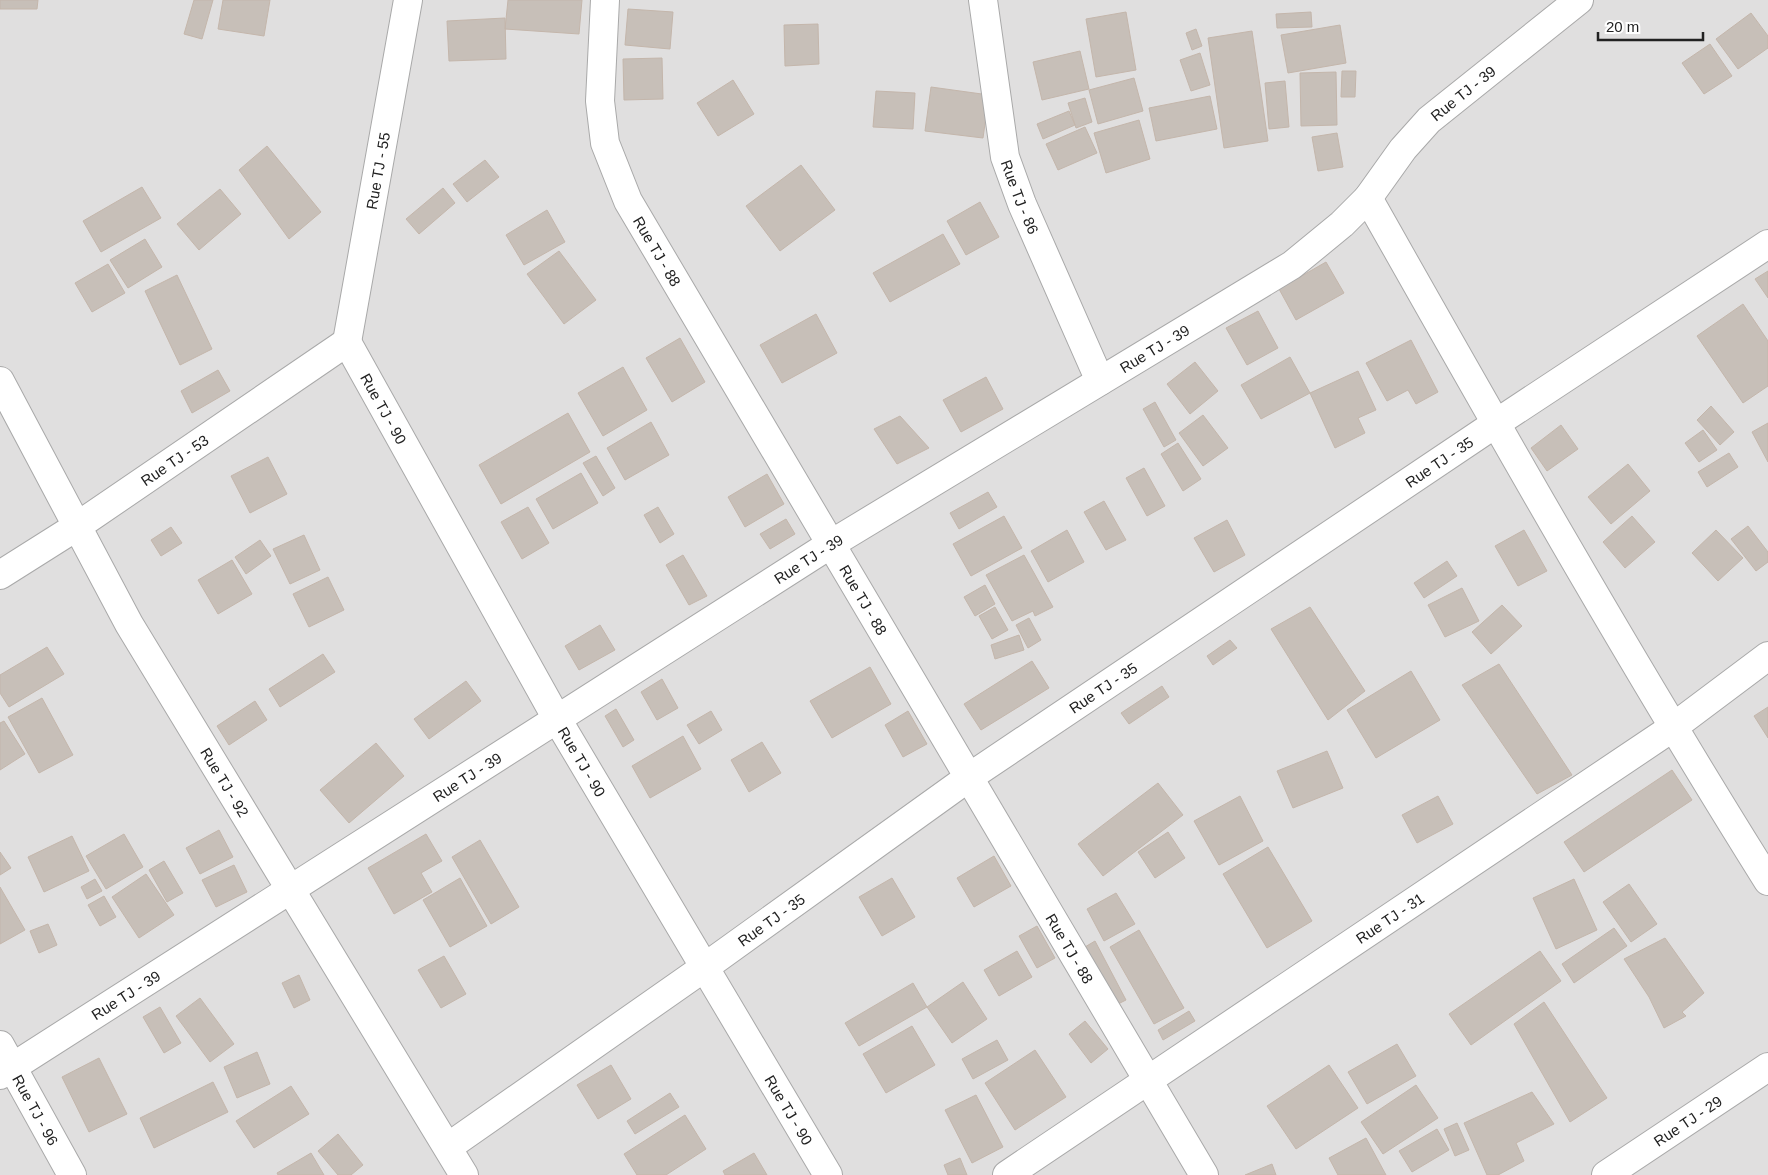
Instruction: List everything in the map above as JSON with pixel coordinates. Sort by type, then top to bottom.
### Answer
[{"type":"street","name":"Rue TJ - 55","points":[[347,342],[408,0]]},
{"type":"street","name":"Rue TJ - 88","points":[[605,0],[600,101],[605,143],[628,201],[968,778],[1150,1080],[1204,1175]]},
{"type":"street","name":"Rue TJ - 86","points":[[983,0],[1005,157],[1022,204],[1100,381]]},
{"type":"street","name":"Rue TJ - 39","points":[[4,1063],[291,889],[831,544],[1292,264],[1342,224],[1368,198],[1403,149],[1429,120],[1579,0]]},
{"type":"street","points":[[1368,198],[1495,424],[1672,728],[1768,881]]},
{"type":"street","name":"Rue TJ - 35","points":[[448,1147],[705,967],[968,778],[1495,424],[1768,244]]},
{"type":"street","name":"Rue TJ - 53","points":[[0,574],[76,527],[347,342]]},
{"type":"street","name":"Rue TJ - 90","points":[[347,342],[557,719],[828,1175]]},
{"type":"street","name":"Rue TJ - 92","points":[[0,380],[133,632],[464,1175]]},
{"type":"street","name":"Rue TJ - 31","points":[[1008,1175],[1672,728],[1768,656]]},
{"type":"street","name":"Rue TJ - 96","points":[[4,1063],[72,1175]]},
{"type":"street","name":"Rue TJ - 29","points":[[1606,1175],[1768,1067]]},
{"type":"shaded area","points":[[0,0],[1768,0],[1768,1175],[0,1175]]},
{"type":"building","points":[[0,0],[38,0],[37,9],[0,9]]},
{"type":"building","points":[[194,0],[213,0],[202,39],[184,34]]},
{"type":"building","points":[[223,0],[270,0],[264,36],[218,29]]},
{"type":"building","points":[[508,0],[582,0],[579,34],[505,29]]},
{"type":"building","points":[[628,9],[673,12],[670,49],[625,45]]},
{"type":"building","points":[[1126,12],[1136,70],[1096,77],[1086,19]]},
{"type":"building","points":[[1311,12],[1312,27],[1277,28],[1276,14]]},
{"type":"building","points":[[1751,13],[1768,36],[1768,48],[1738,69],[1716,39]]},
{"type":"building","points":[[505,18],[506,59],[449,61],[447,21]]},
{"type":"building","points":[[818,24],[819,64],[785,66],[784,25]]},
{"type":"building","points":[[1340,25],[1346,63],[1288,73],[1281,35]]},
{"type":"building","points":[[1196,29],[1202,46],[1192,50],[1186,33]]},
{"type":"building","points":[[1252,31],[1268,141],[1224,148],[1208,38]]},
{"type":"building","points":[[1710,44],[1732,76],[1704,94],[1682,63]]},
{"type":"building","points":[[1080,51],[1089,89],[1042,100],[1033,62]]},
{"type":"building","points":[[1200,53],[1210,85],[1191,91],[1180,60]]},
{"type":"building","points":[[662,58],[663,99],[624,100],[623,59]]},
{"type":"building","points":[[1342,71],[1356,71],[1355,97],[1341,97]]},
{"type":"building","points":[[1336,72],[1337,125],[1301,126],[1300,73]]},
{"type":"building","points":[[1134,78],[1143,111],[1098,124],[1089,90]]},
{"type":"building","points":[[733,80],[754,114],[718,136],[697,103]]},
{"type":"building","points":[[1285,81],[1289,127],[1269,129],[1265,83]]},
{"type":"building","points":[[931,87],[989,95],[983,138],[925,131]]},
{"type":"building","points":[[876,91],[915,93],[913,129],[873,127]]},
{"type":"building","points":[[1210,96],[1217,129],[1156,141],[1149,108]]},
{"type":"building","points":[[1085,98],[1092,122],[1076,128],[1068,103]]},
{"type":"building","points":[[1069,111],[1075,125],[1043,139],[1037,124]]},
{"type":"building","points":[[1139,120],[1150,159],[1106,173],[1094,133]]},
{"type":"building","points":[[1085,127],[1097,153],[1058,170],[1046,144]]},
{"type":"building","points":[[1337,133],[1343,167],[1318,171],[1312,137]]},
{"type":"building","points":[[267,146],[321,212],[289,239],[239,170]]},
{"type":"building","points":[[485,160],[499,177],[467,202],[453,184]]},
{"type":"building","points":[[801,165],[835,210],[780,251],[746,206]]},
{"type":"building","points":[[142,187],[161,218],[101,252],[83,221]]},
{"type":"building","points":[[443,188],[455,203],[419,234],[406,219]]},
{"type":"building","points":[[220,189],[241,214],[199,250],[177,224]]},
{"type":"building","points":[[980,202],[999,237],[966,255],[947,221]]},
{"type":"building","points":[[547,210],[565,242],[524,265],[506,235]]},
{"type":"building","points":[[943,234],[960,264],[890,302],[873,273]]},
{"type":"building","points":[[145,239],[162,267],[128,288],[110,260]]},
{"type":"building","points":[[559,251],[596,300],[564,324],[527,274]]},
{"type":"building","points":[[1326,262],[1344,293],[1296,320],[1279,289]]},
{"type":"building","points":[[108,264],[125,293],[92,312],[75,283]]},
{"type":"building","points":[[1768,271],[1768,298],[1755,279]]},
{"type":"building","points":[[177,275],[212,349],[180,365],[145,291]]},
{"type":"building","points":[[1743,304],[1768,341],[1768,386],[1743,403],[1697,336]]},
{"type":"building","points":[[1258,311],[1278,348],[1247,365],[1226,328]]},
{"type":"building","points":[[816,314],[837,353],[782,383],[760,345]]},
{"type":"building","points":[[680,338],[705,382],[672,402],[646,358]]},
{"type":"building","points":[[1411,340],[1438,392],[1416,404],[1408,390],[1387,401],[1366,363]]},
{"type":"building","points":[[1290,357],[1310,393],[1261,419],[1241,385]]},
{"type":"building","points":[[1195,362],[1218,391],[1190,414],[1167,384]]},
{"type":"building","points":[[623,367],[647,410],[603,436],[578,393]]},
{"type":"building","points":[[218,370],[230,391],[192,413],[181,391]]},
{"type":"building","points":[[1358,371],[1376,410],[1358,418],[1365,433],[1335,448],[1310,393]]},
{"type":"building","points":[[986,377],[1003,409],[961,432],[943,400]]},
{"type":"building","points":[[1155,402],[1176,440],[1164,447],[1143,409]]},
{"type":"building","points":[[1711,406],[1734,432],[1720,445],[1697,420]]},
{"type":"building","points":[[568,413],[590,452],[501,504],[479,465]]},
{"type":"building","points":[[1203,415],[1228,448],[1203,466],[1179,433]]},
{"type":"building","points":[[900,416],[929,448],[897,464],[874,429]]},
{"type":"building","points":[[651,422],[669,455],[625,480],[607,448]]},
{"type":"building","points":[[1768,423],[1768,462],[1752,432]]},
{"type":"building","points":[[1561,425],[1578,449],[1547,471],[1531,448]]},
{"type":"building","points":[[1703,430],[1717,450],[1699,462],[1685,443]]},
{"type":"building","points":[[1178,443],[1201,479],[1183,491],[1161,454]]},
{"type":"building","points":[[1729,453],[1738,467],[1707,487],[1698,472]]},
{"type":"building","points":[[596,456],[615,488],[603,496],[583,463]]},
{"type":"building","points":[[268,457],[287,494],[250,513],[231,476]]},
{"type":"building","points":[[1628,464],[1650,491],[1611,524],[1588,497]]},
{"type":"building","points":[[1144,468],[1165,506],[1147,516],[1126,478]]},
{"type":"building","points":[[581,473],[598,503],[553,529],[536,499]]},
{"type":"building","points":[[767,474],[784,504],[745,527],[728,497]]},
{"type":"building","points":[[988,492],[997,507],[959,529],[950,513]]},
{"type":"building","points":[[1104,501],[1126,540],[1106,550],[1084,512]]},
{"type":"building","points":[[528,507],[549,543],[522,559],[501,522]]},
{"type":"building","points":[[658,507],[674,534],[660,543],[644,515]]},
{"type":"building","points":[[1004,516],[1022,548],[971,576],[953,544]]},
{"type":"building","points":[[1632,516],[1655,542],[1625,568],[1603,542]]},
{"type":"building","points":[[786,519],[795,534],[770,549],[760,534]]},
{"type":"building","points":[[1227,520],[1245,555],[1214,572],[1194,538]]},
{"type":"building","points":[[1748,526],[1768,552],[1768,562],[1756,571],[1731,539]]},
{"type":"building","points":[[171,527],[182,543],[161,556],[151,540]]},
{"type":"building","points":[[1067,530],[1084,562],[1048,582],[1031,551]]},
{"type":"building","points":[[1524,530],[1547,571],[1518,586],[1495,546]]},
{"type":"building","points":[[1716,530],[1743,558],[1718,581],[1692,553]]},
{"type":"building","points":[[304,535],[320,570],[290,584],[273,549]]},
{"type":"building","points":[[260,540],[271,556],[246,574],[235,557]]},
{"type":"building","points":[[683,555],[707,596],[689,605],[666,565]]},
{"type":"building","points":[[1024,555],[1053,607],[1035,616],[1033,611],[1012,621],[986,575]]},
{"type":"building","points":[[232,560],[252,594],[218,614],[198,580]]},
{"type":"building","points":[[1447,561],[1457,576],[1424,598],[1414,583]]},
{"type":"building","points":[[328,577],[344,610],[309,627],[293,594]]},
{"type":"building","points":[[985,585],[995,604],[975,616],[964,597]]},
{"type":"building","points":[[1462,588],[1479,621],[1445,637],[1428,605]]},
{"type":"building","points":[[1502,605],[1522,626],[1491,654],[1472,632]]},
{"type":"building","points":[[995,607],[1008,630],[992,639],[979,616]]},
{"type":"building","points":[[1310,607],[1365,691],[1328,720],[1271,629]]},
{"type":"building","points":[[1029,618],[1041,640],[1028,648],[1016,625]]},
{"type":"building","points":[[600,625],[615,650],[579,670],[565,646]]},
{"type":"building","points":[[1019,635],[1024,650],[995,659],[991,645]]},
{"type":"building","points":[[1230,640],[1237,648],[1213,665],[1207,656]]},
{"type":"building","points":[[47,647],[64,674],[9,707],[0,693],[0,675]]},
{"type":"building","points":[[323,654],[335,672],[280,707],[269,689]]},
{"type":"building","points":[[1032,661],[1049,688],[981,730],[964,704]]},
{"type":"building","points":[[1499,664],[1572,775],[1537,794],[1462,685]]},
{"type":"building","points":[[870,667],[891,704],[832,738],[810,701]]},
{"type":"building","points":[[1411,671],[1440,720],[1376,758],[1347,710]]},
{"type":"building","points":[[662,679],[678,708],[657,720],[641,692]]},
{"type":"building","points":[[466,681],[481,701],[429,739],[414,719]]},
{"type":"building","points":[[1162,686],[1169,697],[1129,724],[1121,713]]},
{"type":"building","points":[[42,698],[73,755],[39,773],[8,717]]},
{"type":"building","points":[[255,701],[267,720],[229,745],[217,726]]},
{"type":"building","points":[[1768,707],[1768,738],[1754,716]]},
{"type":"building","points":[[616,709],[634,740],[623,747],[605,716]]},
{"type":"building","points":[[711,711],[722,730],[699,744],[687,725]]},
{"type":"building","points":[[908,711],[927,744],[903,757],[885,725]]},
{"type":"building","points":[[4,721],[25,754],[0,770],[0,723]]},
{"type":"building","points":[[683,736],[701,769],[650,798],[632,766]]},
{"type":"building","points":[[762,742],[781,773],[749,792],[731,760]]},
{"type":"building","points":[[376,743],[404,776],[349,823],[320,790]]},
{"type":"building","points":[[1327,751],[1343,788],[1293,808],[1277,771]]},
{"type":"building","points":[[1672,770],[1692,800],[1584,872],[1564,842]]},
{"type":"building","points":[[1158,783],[1183,815],[1103,876],[1078,844]]},
{"type":"building","points":[[1240,796],[1263,841],[1219,865],[1194,821]]},
{"type":"building","points":[[1438,796],[1453,824],[1417,843],[1402,815]]},
{"type":"building","points":[[219,830],[233,857],[200,874],[186,848]]},
{"type":"building","points":[[1168,832],[1185,858],[1155,878],[1138,852]]},
{"type":"building","points":[[124,834],[143,867],[106,889],[86,856]]},
{"type":"building","points":[[426,834],[442,861],[421,873],[432,892],[394,914],[368,868]]},
{"type":"building","points":[[72,836],[89,871],[44,892],[28,857]]},
{"type":"building","points":[[480,840],[519,907],[491,924],[452,857]]},
{"type":"building","points":[[1268,847],[1312,921],[1267,948],[1223,874]]},
{"type":"building","points":[[0,852],[11,868],[0,875]]},
{"type":"building","points":[[994,856],[1011,886],[974,907],[957,878]]},
{"type":"building","points":[[164,861],[183,893],[167,902],[149,870]]},
{"type":"building","points":[[234,865],[247,892],[216,907],[202,880]]},
{"type":"building","points":[[146,874],[174,915],[139,938],[112,897]]},
{"type":"building","points":[[460,878],[487,926],[450,947],[423,900]]},
{"type":"building","points":[[892,878],[915,917],[882,936],[859,897]]},
{"type":"building","points":[[95,879],[102,891],[87,899],[81,887]]},
{"type":"building","points":[[1574,879],[1597,930],[1556,949],[1533,898]]},
{"type":"building","points":[[1629,884],[1657,924],[1631,942],[1603,902]]},
{"type":"building","points":[[0,887],[25,930],[0,944]]},
{"type":"building","points":[[1116,893],[1135,924],[1104,941],[1087,909]]},
{"type":"building","points":[[104,896],[116,917],[100,926],[88,905]]},
{"type":"building","points":[[48,924],[57,945],[39,953],[30,931]]},
{"type":"building","points":[[1037,926],[1055,958],[1037,968],[1019,936]]},
{"type":"building","points":[[1614,928],[1627,946],[1574,983],[1562,964]]},
{"type":"building","points":[[1139,930],[1184,1008],[1154,1024],[1110,947]]},
{"type":"building","points":[[1665,938],[1704,993],[1682,1012],[1686,1016],[1664,1028],[1649,997],[1624,959]]},
{"type":"building","points":[[1095,941],[1126,1000],[1116,1005],[1085,947]]},
{"type":"building","points":[[1017,951],[1032,977],[999,996],[984,970]]},
{"type":"building","points":[[1540,951],[1561,981],[1471,1045],[1449,1014]]},
{"type":"building","points":[[444,956],[466,994],[441,1008],[418,970]]},
{"type":"building","points":[[299,975],[310,1000],[294,1008],[282,983]]},
{"type":"building","points":[[963,982],[987,1019],[952,1043],[927,1007]]},
{"type":"building","points":[[913,983],[927,1007],[859,1046],[845,1023]]},
{"type":"building","points":[[200,998],[234,1044],[210,1062],[176,1016]]},
{"type":"building","points":[[1544,1002],[1607,1098],[1570,1122],[1514,1024]]},
{"type":"building","points":[[160,1007],[181,1043],[164,1053],[143,1017]]},
{"type":"building","points":[[1189,1011],[1195,1021],[1163,1040],[1158,1030]]},
{"type":"building","points":[[1085,1021],[1108,1049],[1091,1063],[1069,1034]]},
{"type":"building","points":[[912,1026],[935,1065],[886,1093],[863,1054]]},
{"type":"building","points":[[997,1040],[1008,1060],[973,1079],[962,1059]]},
{"type":"building","points":[[1397,1044],[1416,1076],[1367,1104],[1348,1072]]},
{"type":"building","points":[[1035,1050],[1066,1097],[1015,1130],[985,1083]]},
{"type":"building","points":[[257,1052],[270,1084],[237,1098],[224,1067]]},
{"type":"building","points":[[99,1058],[127,1114],[89,1132],[62,1077]]},
{"type":"building","points":[[611,1065],[631,1099],[598,1119],[577,1085]]},
{"type":"building","points":[[1329,1065],[1358,1108],[1296,1149],[1267,1106]]},
{"type":"building","points":[[213,1082],[228,1112],[154,1148],[140,1118]]},
{"type":"building","points":[[1416,1085],[1438,1118],[1383,1154],[1361,1122]]},
{"type":"building","points":[[291,1086],[309,1114],[254,1148],[236,1121]]},
{"type":"building","points":[[1532,1092],[1554,1124],[1516,1143],[1524,1161],[1498,1175],[1487,1175],[1464,1123]]},
{"type":"building","points":[[670,1093],[679,1107],[635,1134],[627,1121]]},
{"type":"building","points":[[976,1095],[1003,1147],[972,1163],[945,1110]]},
{"type":"building","points":[[685,1115],[706,1149],[666,1175],[637,1175],[624,1154]]},
{"type":"building","points":[[1457,1123],[1469,1150],[1455,1156],[1444,1129]]},
{"type":"building","points":[[1437,1129],[1449,1150],[1412,1172],[1399,1151]]},
{"type":"building","points":[[338,1134],[363,1165],[351,1175],[338,1175],[318,1151]]},
{"type":"building","points":[[1366,1138],[1386,1175],[1338,1175],[1329,1158]]},
{"type":"building","points":[[311,1153],[324,1175],[278,1175],[277,1173]]},
{"type":"building","points":[[754,1153],[767,1175],[725,1175],[723,1171]]},
{"type":"building","points":[[960,1158],[967,1175],[948,1175],[944,1165]]},
{"type":"building","points":[[1272,1164],[1276,1175],[1245,1175]]}]
